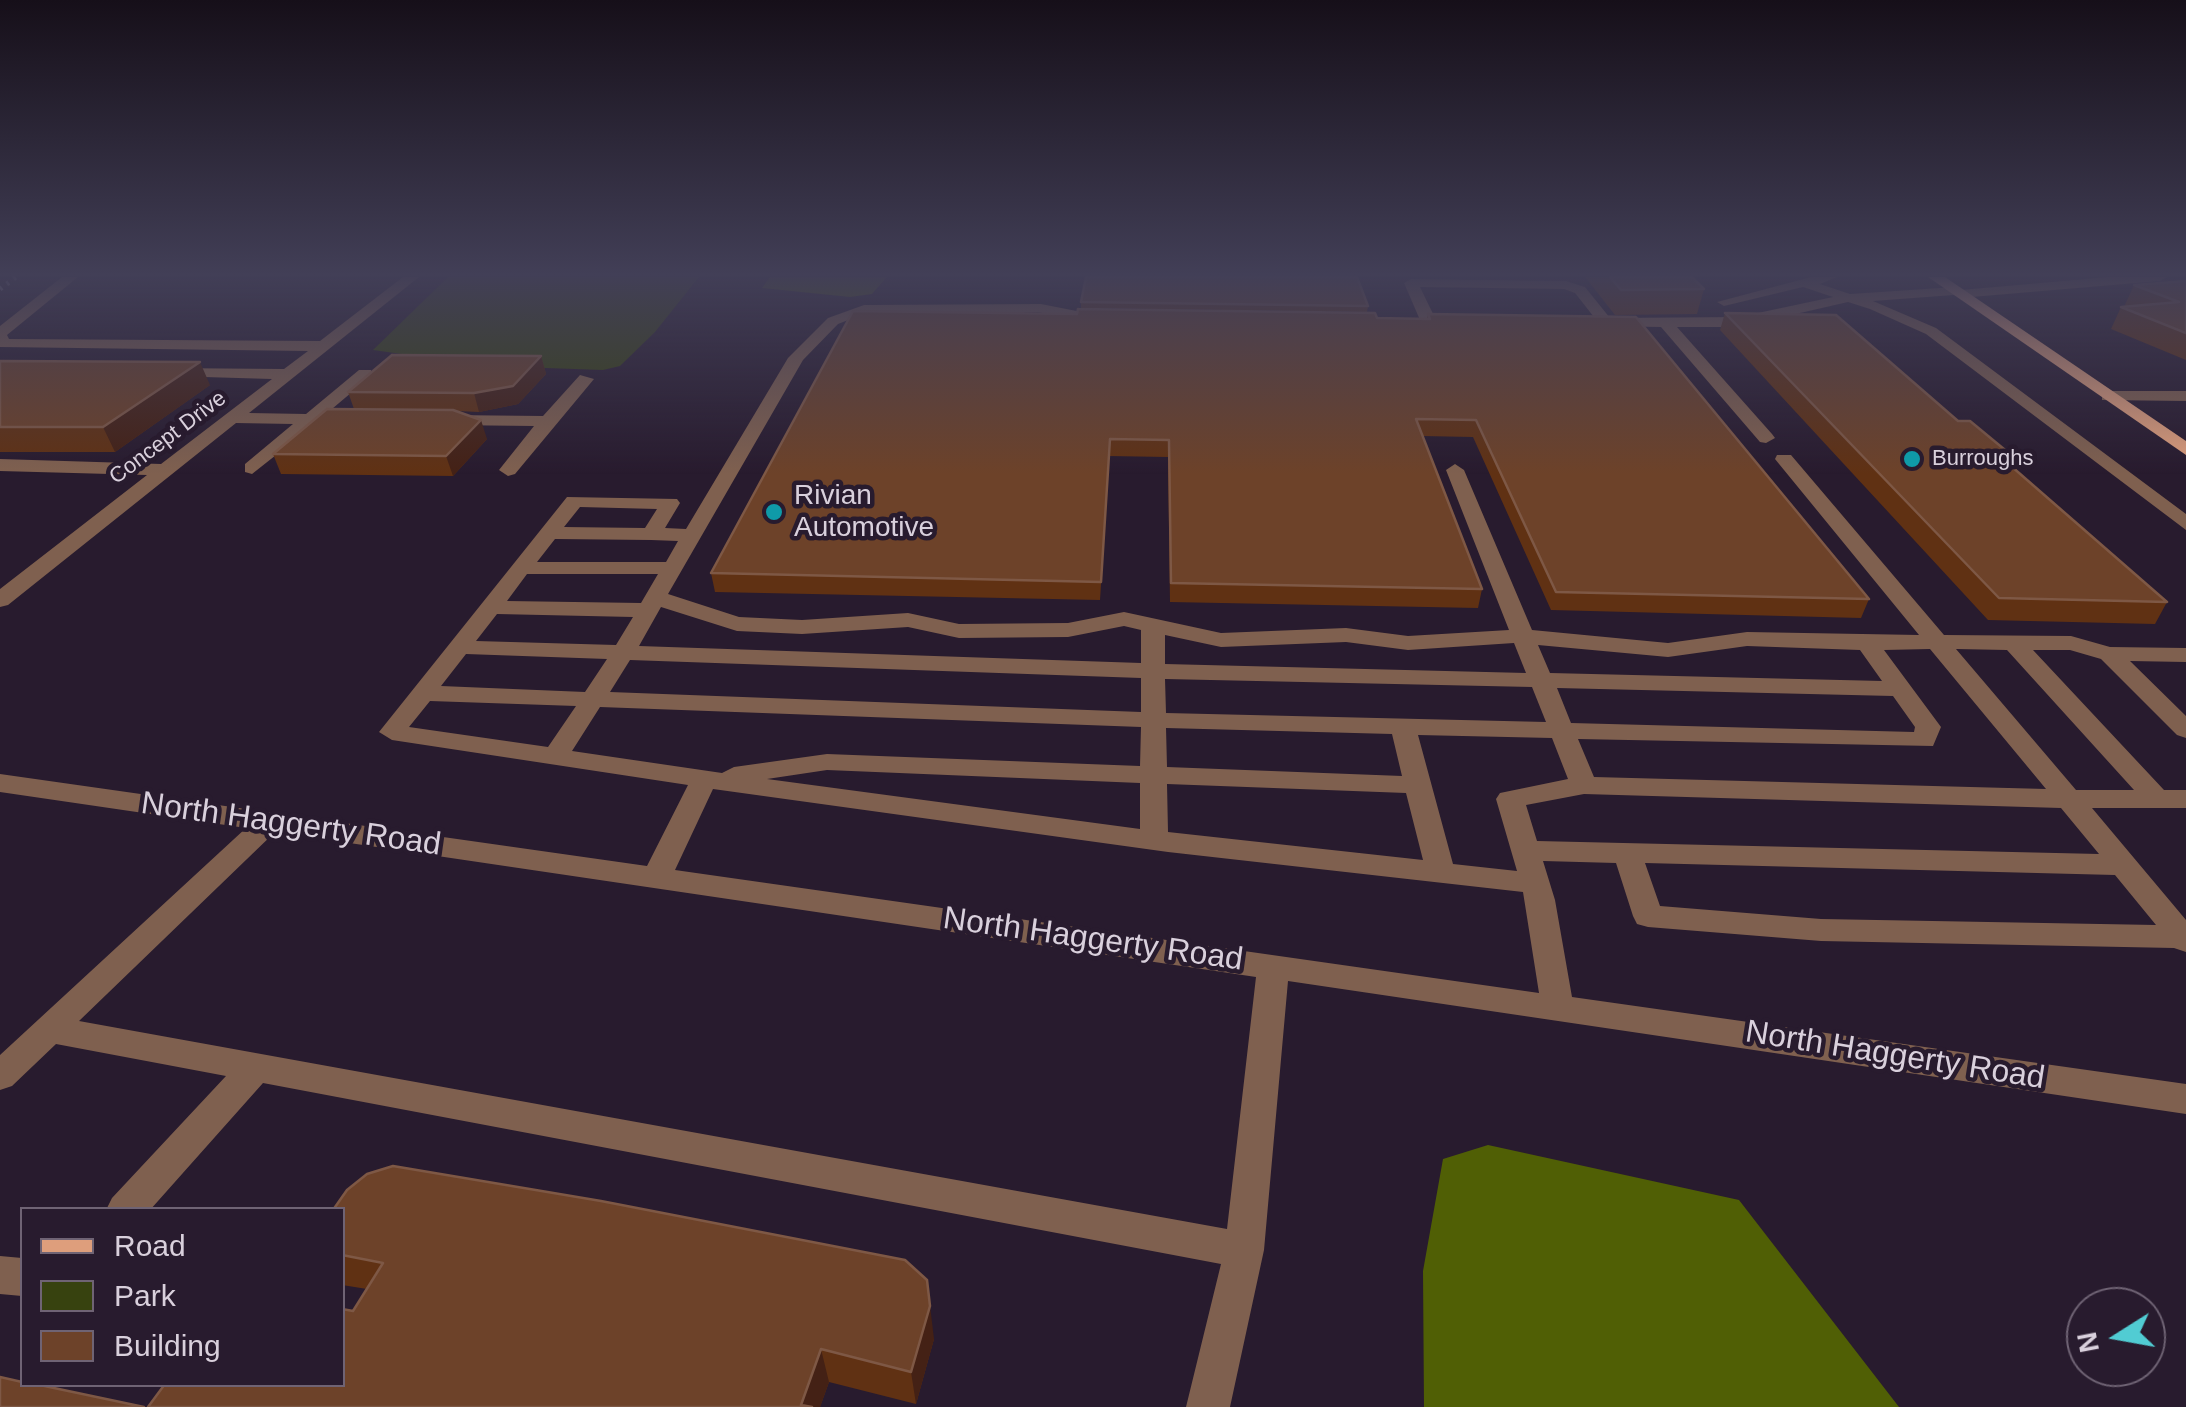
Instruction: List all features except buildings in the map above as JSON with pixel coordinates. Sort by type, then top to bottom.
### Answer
[{"type":"main road","points":[[2030,343],[2186,449]]},
{"type":"street","points":[[3,343],[326,346]]},
{"type":"street","name":"Concept Drive","points":[[0,600],[330,343]]},
{"type":"street","points":[[555,757],[623,653],[796,358],[811,343]]},
{"type":"street","points":[[1682,343],[1766,438]]},
{"type":"street","points":[[1947,343],[2186,524]]},
{"type":"street","points":[[152,371],[288,374]]},
{"type":"street","points":[[252,468],[366,373]]},
{"type":"street","points":[[508,470],[586,380]]},
{"type":"street","points":[[2108,396],[2186,396]]},
{"type":"street","points":[[232,418],[369,420]]},
{"type":"street","points":[[428,420],[548,421]]},
{"type":"street","points":[[1784,459],[2184,939]]},
{"type":"street","points":[[0,465],[164,470]]},
{"type":"street","points":[[1456,470],[1584,785]]},
{"type":"street","points":[[651,534],[670,503],[574,501],[392,732],[1154,840],[1536,882]]},
{"type":"street","points":[[549,533],[692,535]]},
{"type":"street","points":[[519,568],[672,568]]},
{"type":"street","points":[[488,607],[650,604],[736,624],[802,627],[908,620],[958,631],[1068,630],[1124,619],[1221,640],[1346,635],[1408,643],[1522,636],[1668,650],[1747,639],[1826,643],[2071,642],[2108,654],[2185,656]]},
{"type":"street","points":[[1154,625],[1154,840]]},
{"type":"street","points":[[422,693],[1154,720],[1924,740],[1928,727],[1866,640]]},
{"type":"street","points":[[2013,642],[2156,798]]},
{"type":"street","points":[[458,647],[1154,671],[1900,689]]},
{"type":"street","points":[[2108,654],[2186,730]]},
{"type":"street","points":[[1403,727],[1441,872]]},
{"type":"street","points":[[704,779],[827,762],[1418,785]]},
{"type":"street","points":[[656,878],[704,779]]},
{"type":"street","name":"North Haggerty Road","points":[[0,783],[2186,1100]]},
{"type":"street","points":[[1556,1006],[1536,882],[1510,798],[1584,785],[2186,799]]},
{"type":"street","points":[[0,1076],[269,822]]},
{"type":"street","points":[[1527,851],[2123,865]]},
{"type":"street","points":[[1627,852],[1648,916],[1821,930],[2184,939]]},
{"type":"street","points":[[1208,1407],[1244,1250],[1272,966]]},
{"type":"street","points":[[48,1028],[1244,1250]]},
{"type":"street","points":[[128,1207],[256,1067]]},
{"type":"green space","points":[[381,343],[644,343],[620,366],[603,370],[488,366],[373,350]]},
{"type":"green space","points":[[1488,1145],[1739,1200],[1899,1407],[1424,1407],[1423,1271],[1443,1159]]},
{"type":"place","name":"Burroughs","points":[[1912,459]]},
{"type":"place","name":"Rivian Automotive","points":[[774,512]]}]
